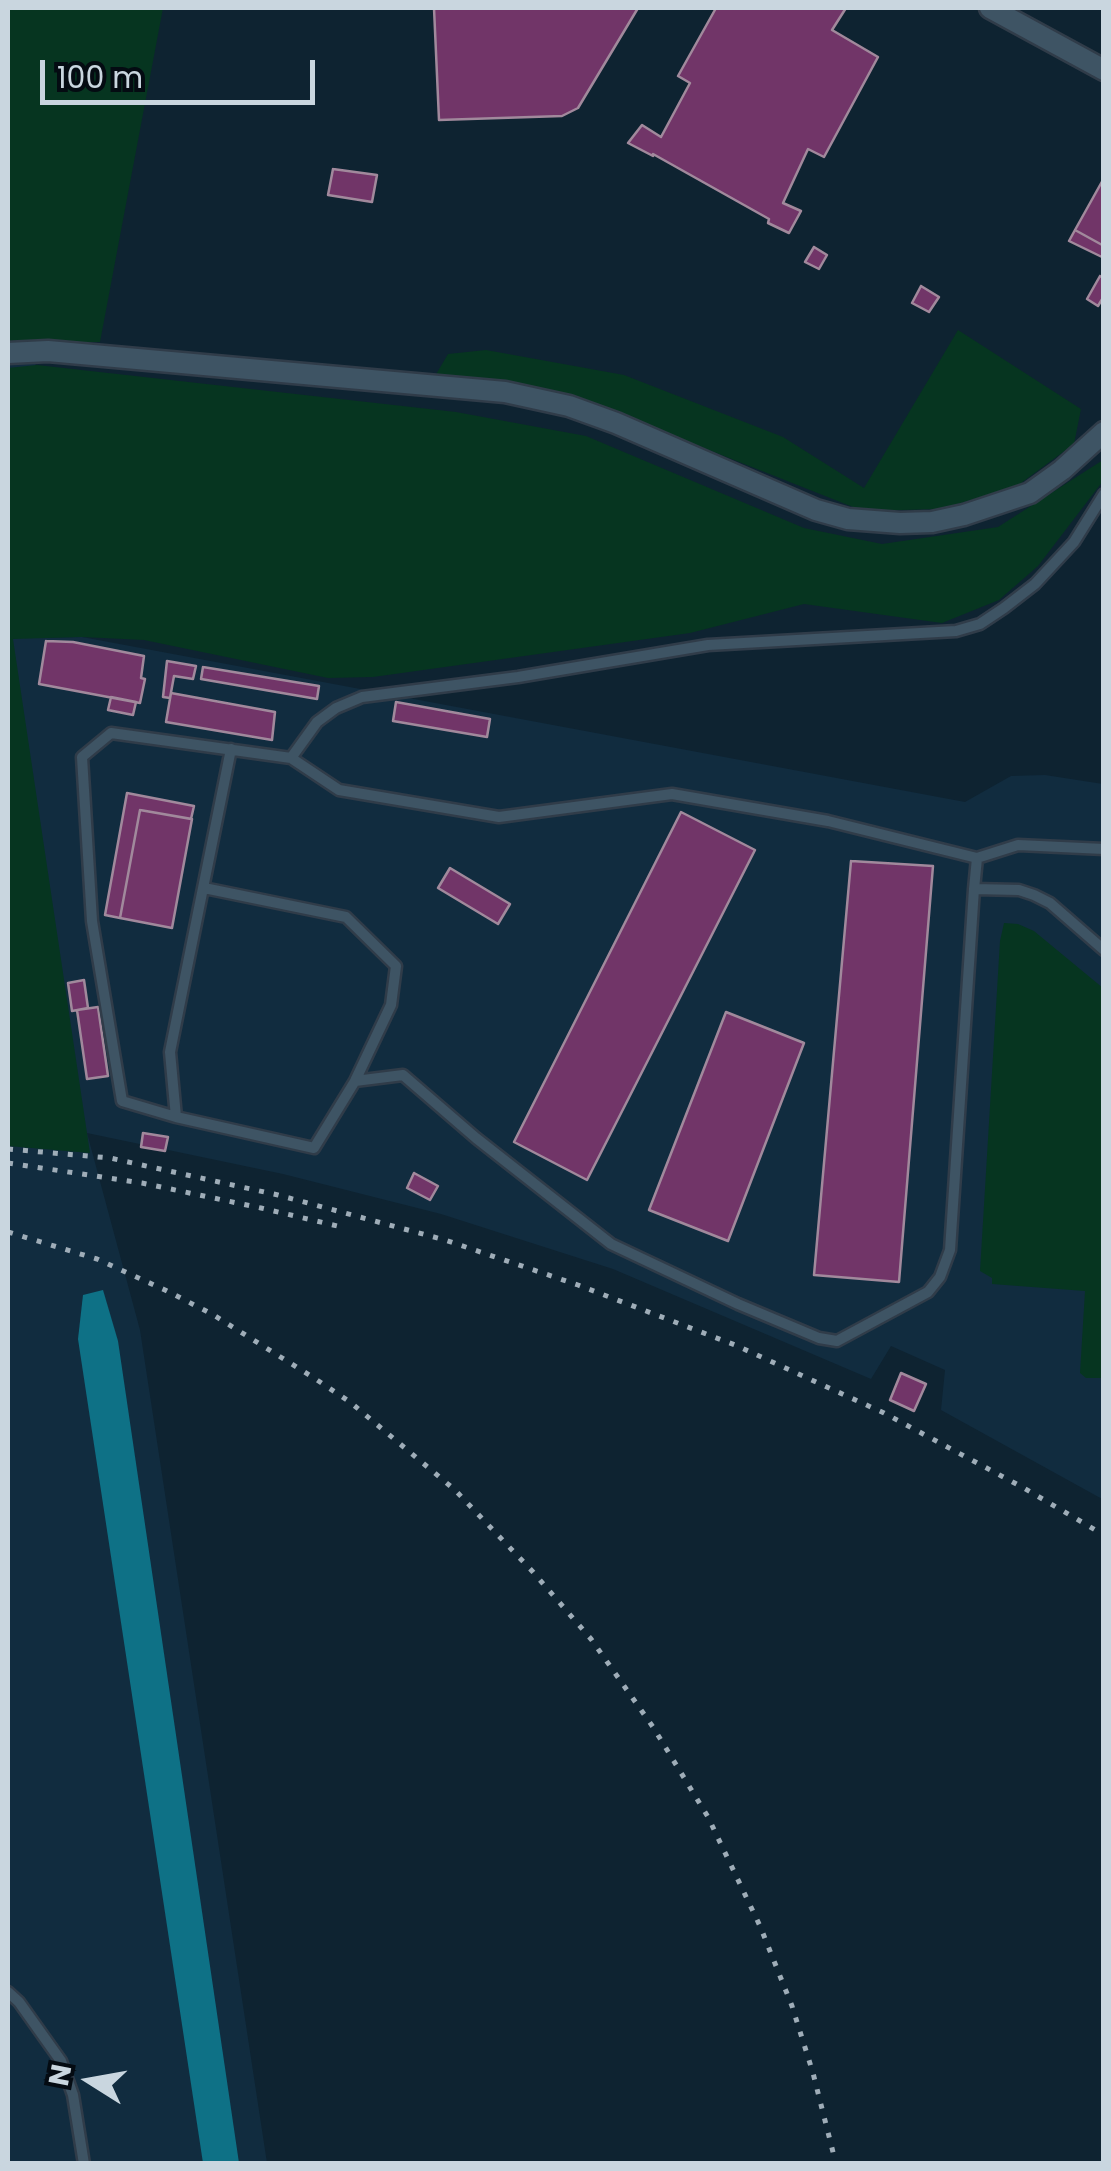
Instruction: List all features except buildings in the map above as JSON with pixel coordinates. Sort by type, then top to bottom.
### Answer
[{"type":"street","points":[[990,8],[1104,70]]},
{"type":"street","points":[[8,352],[48,351],[505,392],[568,406],[616,424],[816,510],[848,519],[900,523],[964,515],[1030,493],[1104,432]]},
{"type":"lane","points":[[290,758],[317,722],[336,708],[362,697],[518,677],[708,645],[956,631],[980,624],[1035,584],[1074,542],[1104,494]]},
{"type":"lane","points":[[204,888],[346,916],[396,966],[391,1004],[355,1081],[314,1148],[122,1101],[92,920],[82,758],[112,733],[290,758],[339,790],[499,817],[672,794],[828,822],[978,858],[1018,845],[1104,849]]},
{"type":"lane","points":[[176,1116],[170,1052],[231,750]]},
{"type":"lane","points":[[355,1081],[403,1076],[611,1244],[738,1304],[819,1338],[837,1341],[928,1292],[940,1277],[950,1250],[978,858]]},
{"type":"lane","points":[[974,889],[1020,890],[1034,895],[1104,950]]},
{"type":"lane","points":[[8,1992],[20,2002],[61,2062],[73,2096],[84,2164]]},
{"type":"shaded area","points":[[8,8],[65,8],[13,638],[82,637],[965,802],[1011,776],[1045,775],[1103,784],[1104,1500],[941,1410],[945,1370],[891,1346],[871,1379],[613,1269],[441,1214],[283,1174],[87,1133],[140,1330],[267,2163],[8,2164]]},
{"type":"green space","points":[[8,8],[163,8],[100,342],[8,343]]},
{"type":"green space","points":[[958,330],[1081,409],[1074,444],[1017,486],[941,509],[863,511],[575,397],[435,376],[448,354],[486,350],[624,375],[783,437],[864,488]]},
{"type":"green space","points":[[37,365],[456,412],[586,436],[804,528],[882,544],[998,527],[1103,460],[1103,481],[1038,566],[999,600],[942,623],[804,604],[690,633],[373,677],[328,678],[144,640],[13,639],[90,1153],[8,1146],[8,368]]},
{"type":"green space","points":[[1004,923],[1034,931],[1103,988],[1103,1378],[1086,1378],[1080,1373],[1085,1291],[992,1284],[992,1278],[980,1271]]},
{"type":"water","points":[[103,1290],[118,1341],[239,2163],[203,2163],[78,1339],[83,1295]]},
{"type":"railway","points":[[8,1149],[110,1158],[278,1195],[445,1240],[578,1285],[735,1345],[884,1413],[1104,1535]]},
{"type":"railway","points":[[8,1163],[142,1183],[346,1228]]},
{"type":"railway","points":[[8,1232],[97,1259],[165,1290],[212,1314],[314,1378],[350,1402],[455,1490],[533,1572],[591,1639],[653,1727],[708,1817],[760,1926],[792,2006],[836,2164]]}]
